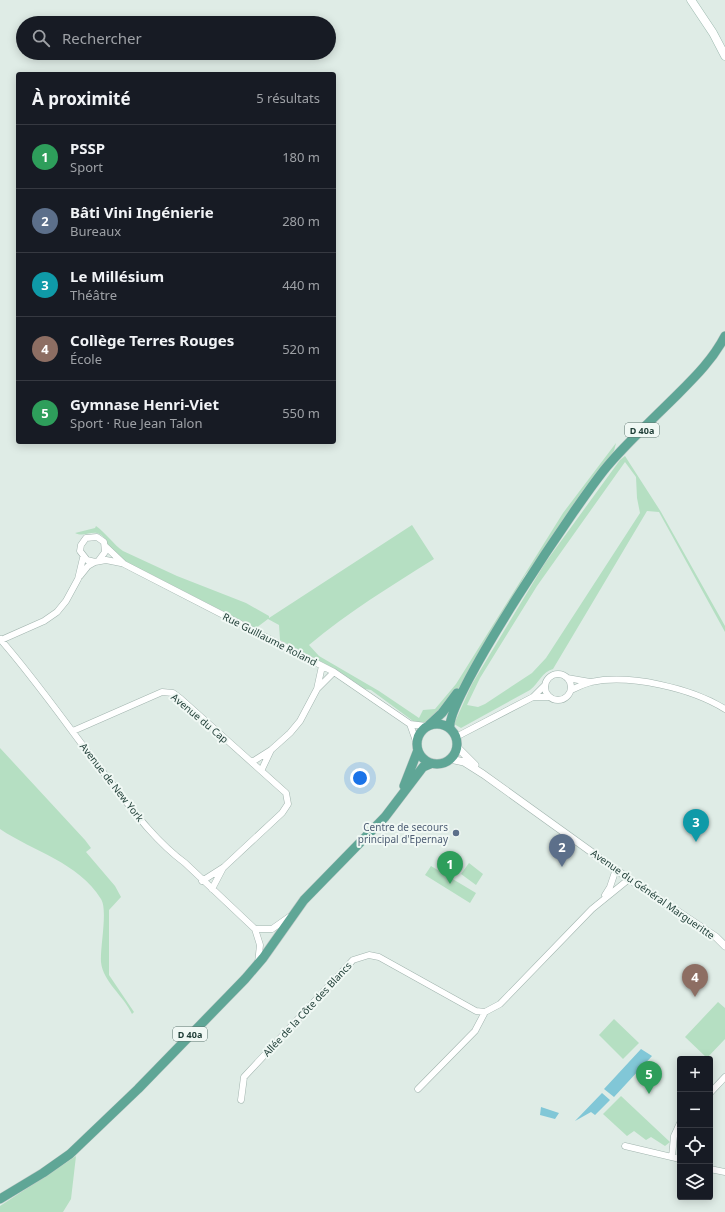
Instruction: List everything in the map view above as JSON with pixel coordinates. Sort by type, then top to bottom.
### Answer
[{"type":"main road","points":[[691,0],[713,33],[725,56]]},
{"type":"main road","name":"D 40a","points":[[450,728],[449,723],[452,711],[468,680],[540,562],[584,497],[609,464],[710,361],[725,336]]},
{"type":"main road","name":"D 40a","points":[[428,725],[442,713],[468,680]]},
{"type":"main road","points":[[441,724],[450,728],[456,742],[450,759],[441,763],[430,764],[421,757],[417,746],[421,730],[428,725],[441,724]]},
{"type":"main road","name":"D 40a","points":[[399,797],[417,746]]},
{"type":"main road","name":"D 40a","points":[[0,1199],[43,1173],[83,1142],[138,1089],[258,964],[294,913],[316,887],[385,817],[423,767],[430,764]]},
{"type":"street","points":[[1,639],[44,621],[57,612],[66,601],[78,579],[88,566],[97,561],[105,552],[105,546],[101,539],[97,537],[86,538],[80,548],[84,558],[78,579]]},
{"type":"street","name":"Rue Guillaume Roland","points":[[105,546],[124,564],[334,672],[410,724]]},
{"type":"street","points":[[84,558],[87,560],[97,561]]},
{"type":"street","name":"Rue Guillaume Roland","points":[[97,561],[124,564]]},
{"type":"street","name":"Avenue de New York","points":[[1,639],[42,690],[131,809],[172,853],[185,863],[202,881],[255,929]]},
{"type":"street","points":[[318,689],[322,666]]},
{"type":"street","points":[[252,762],[271,750],[300,721],[318,689],[334,672]]},
{"type":"street","points":[[456,742],[533,697],[544,686],[548,678],[555,674],[590,682],[609,680],[634,681],[662,686],[693,694],[725,709]]},
{"type":"street","points":[[568,678],[570,681],[571,690]]},
{"type":"street","points":[[533,697],[550,697],[558,700],[562,699],[569,694],[571,690],[590,682]]},
{"type":"street","points":[[544,686],[550,697]]},
{"type":"street","name":"Avenue du Cap","points":[[72,731],[162,692],[168,692],[181,699],[252,762],[262,769],[286,793],[288,800],[286,809],[224,867]]},
{"type":"street","points":[[417,746],[410,724],[428,725]]},
{"type":"street","name":"Avenue du Général Margueritte","points":[[456,742],[483,774]]},
{"type":"street","points":[[262,769],[271,750]]},
{"type":"street","name":"Avenue du Général Margueritte","points":[[450,759],[464,762],[483,774],[616,870],[716,937],[725,946]]},
{"type":"street","points":[[202,881],[224,867]]},
{"type":"street","points":[[212,889],[224,867]]},
{"type":"street","points":[[604,899],[616,870]]},
{"type":"street","points":[[418,1089],[475,1031],[485,1012],[500,1004],[592,909],[629,879]]},
{"type":"street","points":[[258,964],[260,945],[255,929],[272,929],[294,913]]},
{"type":"street","name":"Allée de la Côte des Blancs","points":[[241,1100],[244,1077],[353,960],[361,956],[369,955],[379,957],[476,1011],[485,1012]]},
{"type":"street","points":[[711,1092],[725,1077]]},
{"type":"street","points":[[672,1157],[674,1136],[678,1128]]},
{"type":"street","points":[[625,1146],[677,1158]]},
{"type":"street","points":[[713,1170],[725,1172]]},
{"type":"green space","points":[[616,443],[614,451],[584,489],[537,560],[525,575],[510,604],[460,686],[434,720],[422,724],[413,721],[371,690],[365,689],[337,670],[280,640],[279,625],[268,619],[256,628],[123,560],[112,551],[100,534],[94,533],[81,535],[75,533],[95,528],[96,526],[123,551],[177,576],[246,603],[269,616],[269,618],[412,525],[434,559],[354,610],[309,645],[319,656],[379,691],[419,718],[423,710],[435,709],[456,684],[563,513]]},
{"type":"green space","points":[[625,456],[661,512],[725,626],[725,632],[659,512],[647,511],[553,669],[549,670],[543,675],[530,690],[461,728],[454,724],[472,684],[545,563],[620,460]],"holes":[[[625,462],[636,477],[637,498],[640,513],[546,658],[532,673],[485,704],[478,707],[467,705],[480,678],[537,586]]]},
{"type":"green space","points":[[0,748],[85,840],[91,848],[86,852],[115,886],[121,897],[109,910],[109,975],[134,1012],[132,1014],[106,976],[101,962],[104,911],[101,899],[91,886],[68,867],[0,829]]},
{"type":"green space","points":[[469,863],[483,874],[476,885],[461,874]]},
{"type":"green space","points":[[431,866],[476,893],[470,903],[425,875]]},
{"type":"green space","points":[[718,1002],[725,1008],[725,1039],[709,1056],[705,1056],[685,1037]]},
{"type":"green space","points":[[614,1019],[639,1043],[623,1059],[599,1035]]},
{"type":"green space","points":[[621,1096],[670,1142],[665,1146],[651,1137],[646,1140],[634,1131],[627,1136],[603,1114]]},
{"type":"green space","points":[[76,1156],[71,1199],[63,1212],[0,1212],[0,1206]]},
{"type":"water","points":[[641,1049],[652,1056],[614,1097],[604,1089]]},
{"type":"water","points":[[602,1093],[610,1100],[595,1115],[591,1112],[575,1121]]},
{"type":"water","points":[[541,1107],[559,1113],[555,1119],[540,1115]]},
{"type":"place","name":"Centre de secours principal d'Epernay","points":[[456,833]]},
{"type":"place","name":"Le Millésium","points":[[696,842]]},
{"type":"place","name":"Bâti Vini Ingénierie","points":[[562,867]]},
{"type":"place","name":"PSSP","points":[[450,884]]},
{"type":"place","name":"Collège Terres Rouges","points":[[695,997]]},
{"type":"place","name":"Gymnase Henri-Viet","points":[[649,1094]]}]
